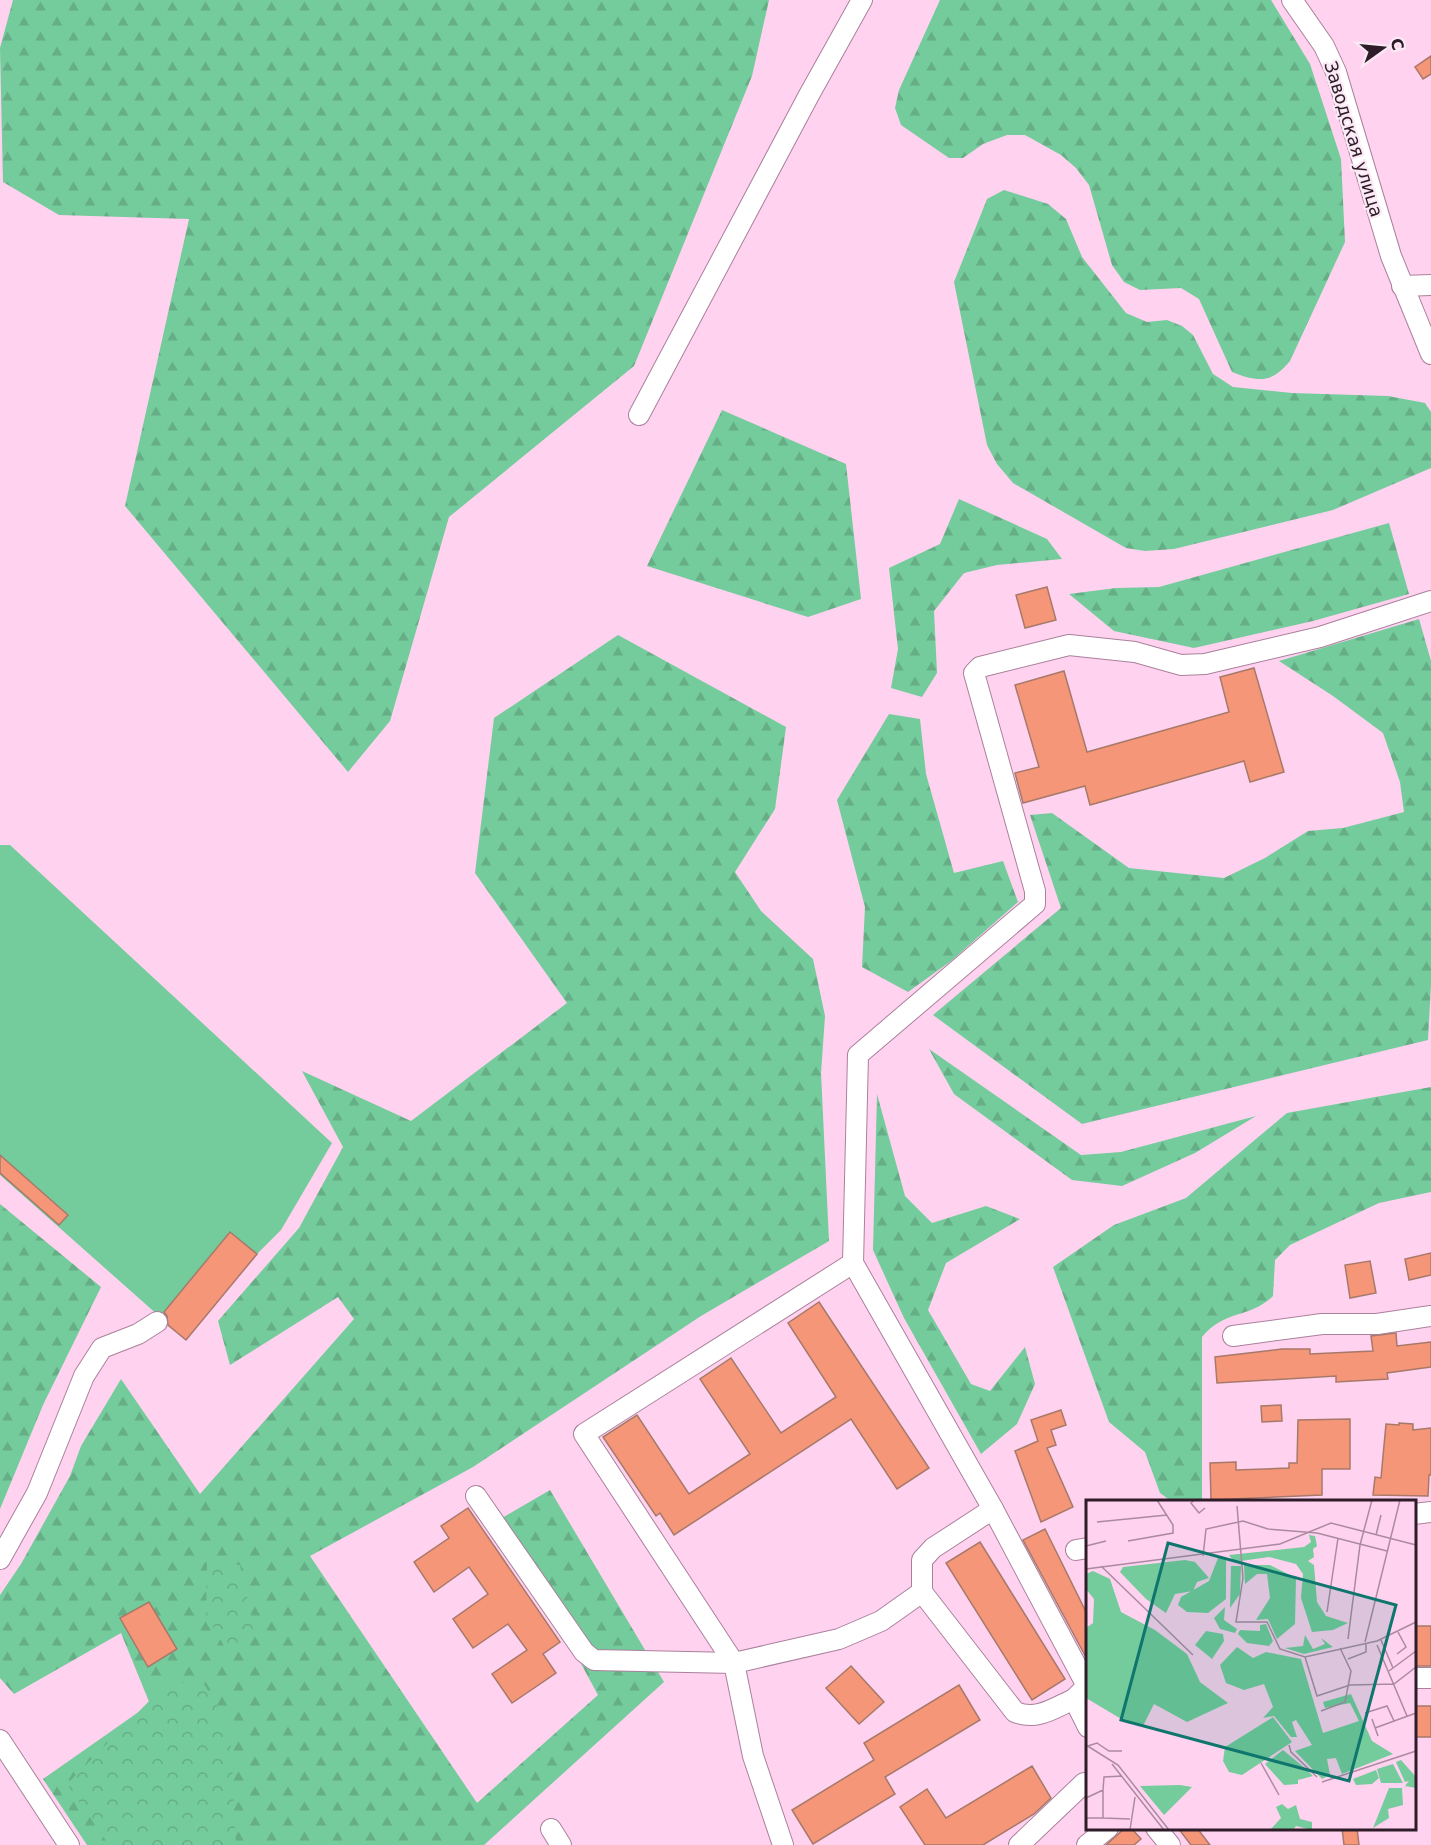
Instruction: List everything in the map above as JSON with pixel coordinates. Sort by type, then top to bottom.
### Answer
[{"type":"street","points":[[639,415],[862,0]]},
{"type":"street","name":"Заводская улица","points":[[1292,0],[1324,46],[1336,72],[1382,231],[1431,354]]},
{"type":"street","points":[[1402,286],[1431,285]]},
{"type":"street","points":[[1086,1712],[1083,1690],[993,1509],[853,1263],[858,1055],[1035,904],[1035,891],[974,680],[974,673],[980,667],[1069,645],[1135,652],[1181,665],[1204,664],[1320,637],[1431,601]]},
{"type":"street","points":[[783,1845],[753,1756],[734,1663],[584,1434],[853,1263]]},
{"type":"street","points":[[1233,1336],[1322,1324],[1377,1324],[1431,1316]]},
{"type":"street","points":[[0,1560],[37,1493],[84,1376],[102,1348],[138,1334],[157,1322]]},
{"type":"street","points":[[476,1496],[589,1657],[594,1660],[734,1663],[839,1639],[881,1621],[922,1592]]},
{"type":"street","points":[[993,1509],[933,1548],[922,1560],[922,1592],[1015,1713],[1027,1717],[1039,1716],[1083,1690]]},
{"type":"street","points":[[1416,1514],[1431,1512]]},
{"type":"street","points":[[0,1740],[69,1845]]},
{"type":"street","points":[[1019,1845],[1084,1783]]},
{"type":"street","points":[[1087,1845],[1106,1830]]},
{"type":"street","points":[[1158,1830],[1170,1845]]},
{"type":"green space","points":[[13,0],[769,0],[752,76],[634,366],[449,517],[390,721],[348,772],[125,506],[189,219],[59,215],[3,182],[0,48]]},
{"type":"green space","points":[[940,0],[1271,0],[1310,64],[1341,159],[1345,242],[1290,361],[1277,374],[1257,379],[1232,372],[1199,299],[1181,288],[1140,290],[1124,282],[1112,265],[1089,185],[1076,168],[1061,155],[1025,135],[1007,135],[983,144],[963,158],[949,158],[901,125],[895,108],[899,90]]},
{"type":"green space","points":[[1004,190],[1048,204],[1066,219],[1082,257],[1126,313],[1147,322],[1167,320],[1182,326],[1193,335],[1213,374],[1233,387],[1292,393],[1388,396],[1425,403],[1431,412],[1431,468],[1333,510],[1174,549],[1145,551],[1126,548],[1013,483],[997,464],[987,445],[954,282],[987,199]]},
{"type":"green space","points":[[722,410],[846,464],[861,599],[808,617],[647,566]]},
{"type":"green space","points":[[959,499],[1047,539],[1062,559],[997,565],[964,573],[934,611],[937,673],[922,697],[891,688],[898,649],[889,568],[940,544]]},
{"type":"green space","points":[[1389,523],[1409,594],[1313,621],[1194,648],[1114,631],[1069,594],[1116,588],[1159,587]]},
{"type":"green space","points":[[1419,619],[1431,661],[1431,984],[1428,1040],[1082,1124],[933,1015],[1061,908],[1030,815],[1052,813],[1129,868],[1224,878],[1265,858],[1308,831],[1343,828],[1404,812],[1400,782],[1383,733],[1333,696],[1279,661]]},
{"type":"green space","points":[[618,635],[786,727],[775,809],[735,872],[761,911],[813,959],[825,1016],[821,1073],[829,1241],[701,1316],[473,1467],[310,1556],[477,1803],[598,1695],[502,1518],[550,1490],[664,1682],[484,1845],[87,1845],[43,1779],[150,1704],[121,1633],[14,1694],[0,1678],[0,1595],[21,1564],[70,1476],[81,1446],[121,1379],[200,1494],[354,1319],[338,1297],[230,1365],[218,1321],[299,1228],[343,1147],[302,1071],[411,1121],[567,1003],[475,873],[494,718]]},
{"type":"green space","points":[[889,714],[920,719],[926,774],[954,873],[1003,861],[1018,902],[951,961],[908,992],[862,967],[865,907],[837,800]]},
{"type":"green space","points":[[0,845],[10,845],[332,1143],[281,1230],[257,1254],[186,1340],[0,1175]]},
{"type":"green space","points":[[929,1049],[1081,1155],[1121,1152],[1256,1116],[1195,1153],[1122,1186],[1072,1180],[954,1094]]},
{"type":"green space","points":[[1431,1087],[1431,1192],[1379,1203],[1290,1245],[1275,1260],[1273,1296],[1255,1308],[1219,1322],[1202,1337],[1202,1500],[1170,1500],[1160,1493],[1145,1452],[1109,1422],[1053,1267],[1114,1225],[1186,1198],[1287,1113]]},
{"type":"green space","points":[[877,1094],[905,1196],[932,1223],[986,1206],[1020,1219],[946,1263],[928,1310],[971,1384],[990,1391],[1025,1347],[1035,1384],[1017,1424],[981,1454],[904,1318],[873,1250]]},
{"type":"green space","points":[[0,1204],[101,1287],[43,1405],[0,1509]]},
{"type":"green space","points":[[207,1564],[240,1565],[254,1629],[239,1646],[224,1646],[206,1614]]},
{"type":"green space","points":[[169,1681],[204,1684],[230,1728],[236,1845],[109,1845],[67,1784]]},
{"type":"building","points":[[1431,56],[1431,74],[1423,79],[1415,67]]},
{"type":"building","points":[[1047,587],[1056,620],[1025,628],[1016,595]]},
{"type":"building","points":[[1254,668],[1284,772],[1250,782],[1244,761],[1090,805],[1085,786],[1023,803],[1015,773],[1039,767],[1015,685],[1064,671],[1087,752],[1229,712],[1220,677]]},
{"type":"building","points":[[0,1155],[68,1215],[59,1225],[0,1173]]},
{"type":"building","points":[[230,1232],[257,1254],[186,1340],[168,1325],[164,1312]]},
{"type":"building","points":[[1431,1253],[1431,1275],[1409,1280],[1405,1259]]},
{"type":"building","points":[[1370,1261],[1376,1293],[1350,1298],[1345,1265]]},
{"type":"building","points":[[819,1302],[929,1468],[897,1489],[851,1419],[674,1535],[660,1513],[656,1516],[603,1437],[637,1415],[689,1494],[750,1454],[700,1379],[731,1358],[781,1433],[836,1397],[788,1323]]},
{"type":"building","points":[[1396,1333],[1397,1346],[1431,1342],[1431,1367],[1387,1373],[1388,1379],[1336,1382],[1336,1376],[1217,1383],[1215,1357],[1282,1349],[1310,1349],[1310,1354],[1373,1351],[1371,1336]]},
{"type":"building","points":[[1281,1405],[1282,1421],[1262,1422],[1261,1406]]},
{"type":"building","points":[[1061,1410],[1066,1425],[1051,1430],[1056,1445],[1047,1448],[1073,1507],[1041,1522],[1015,1451],[1038,1441],[1031,1420]]},
{"type":"building","points":[[1350,1419],[1350,1469],[1322,1469],[1322,1495],[1211,1500],[1210,1463],[1236,1462],[1236,1470],[1289,1468],[1289,1463],[1297,1463],[1298,1420]]},
{"type":"building","points":[[1399,1423],[1413,1424],[1413,1430],[1431,1428],[1431,1475],[1429,1475],[1428,1496],[1373,1495],[1375,1477],[1381,1478],[1386,1424],[1399,1425]]},
{"type":"building","points":[[468,1508],[560,1642],[543,1654],[556,1673],[512,1703],[492,1674],[527,1650],[508,1624],[473,1648],[453,1619],[488,1594],[469,1567],[434,1592],[414,1562],[449,1538],[441,1526]]},
{"type":"building","points":[[1045,1529],[1086,1612],[1086,1657],[1023,1540]]},
{"type":"building","points":[[980,1542],[1065,1679],[1032,1700],[946,1563]]},
{"type":"building","points":[[149,1602],[177,1649],[148,1667],[120,1618]]},
{"type":"building","points":[[1416,1626],[1431,1626],[1431,1666],[1416,1666]]},
{"type":"building","points":[[851,1666],[884,1702],[859,1724],[826,1688]]},
{"type":"building","points":[[959,1685],[980,1720],[885,1777],[895,1794],[813,1844],[792,1810],[874,1760],[864,1743]]},
{"type":"building","points":[[1416,1706],[1431,1706],[1431,1737],[1416,1737]]},
{"type":"building","points":[[1032,1766],[1051,1798],[1034,1814],[983,1845],[925,1845],[900,1807],[927,1789],[946,1818]]},
{"type":"building","points":[[1123,1830],[1133,1830],[1141,1839],[1134,1845],[1106,1845]]},
{"type":"building","points":[[1180,1830],[1199,1830],[1210,1845],[1191,1845]]},
{"type":"building","points":[[1342,1830],[1357,1830],[1359,1845],[1344,1845]]}]
